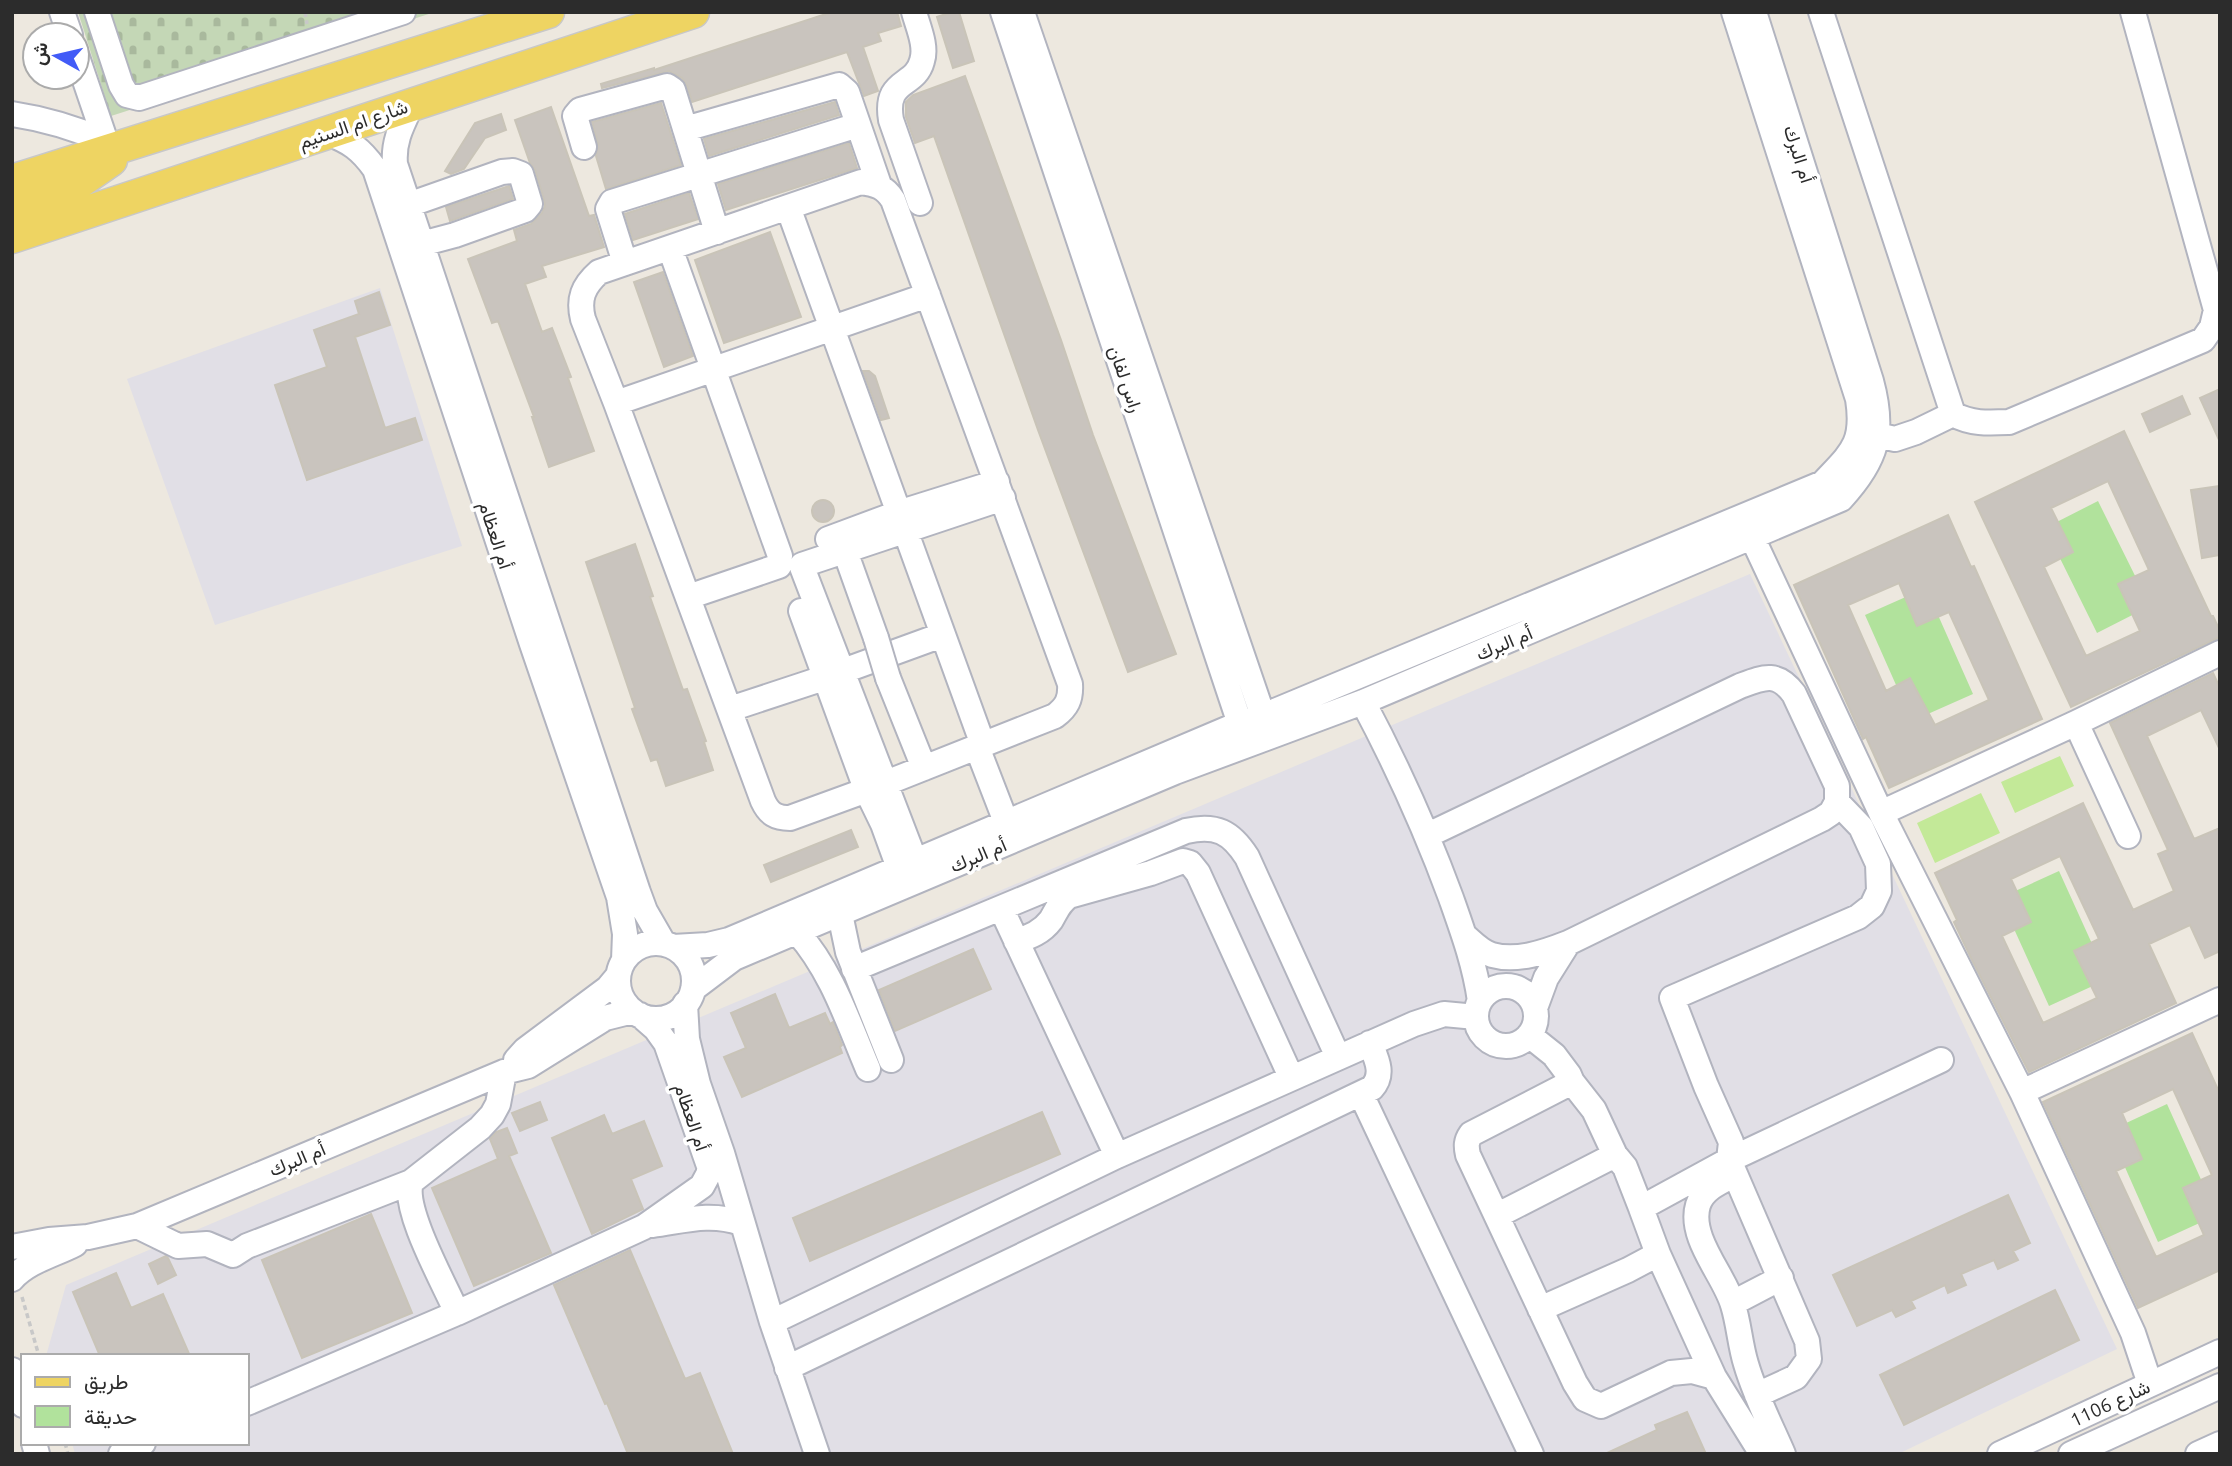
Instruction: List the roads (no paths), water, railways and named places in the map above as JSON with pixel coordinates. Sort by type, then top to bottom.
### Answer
[{"type":"main road","points":[[12,181],[116,145],[548,12]]},
{"type":"main road","name":"شارع ام السنيم","points":[[12,237],[694,12]]},
{"type":"main road","points":[[12,207],[72,187],[116,145]]},
{"type":"street","points":[[97,12],[121,85],[127,95],[139,99],[403,12]]},
{"type":"street","points":[[914,12],[922,43],[922,61],[913,76],[895,90],[889,109],[920,203]]},
{"type":"street","name":"راس لفان","points":[[1003,12],[1254,731]]},
{"type":"street","name":"راس لفان","points":[[1022,12],[1254,731]]},
{"type":"street","name":"أم البرك","points":[[669,945],[708,945],[729,940],[1006,822],[1254,731],[1823,483],[1846,461],[1854,448],[1861,416],[1858,399],[1734,12]]},
{"type":"street","name":"أم البرك","points":[[1254,731],[1363,702],[1841,499],[1859,480],[1868,466],[1877,435],[1878,409],[1754,12]]},
{"type":"street","points":[[1821,12],[1953,414],[1966,421],[1986,424],[2009,422],[2203,340],[2212,327],[2216,310],[2133,12]]},
{"type":"street","points":[[685,129],[835,85],[842,86],[847,92],[879,185]]},
{"type":"street","points":[[584,147],[576,121],[577,113],[667,86],[673,90],[717,232]]},
{"type":"street","points":[[91,89],[116,145]]},
{"type":"street","name":"أم العظام","points":[[412,104],[401,125],[394,149],[399,208],[543,640],[645,911],[669,945]]},
{"type":"street","points":[[12,114],[81,130],[116,145]]},
{"type":"street","points":[[625,263],[609,212],[610,203],[858,125]]},
{"type":"street","name":"أم العظام","points":[[328,133],[349,142],[366,156],[399,208]]},
{"type":"street","points":[[399,208],[513,170],[522,174],[529,195],[530,204],[525,210],[455,235],[411,247]]},
{"type":"street","points":[[861,183],[879,185],[888,191],[893,200],[1070,684],[1070,693],[1068,703],[1055,716],[876,786],[790,818],[782,818],[773,815],[763,800],[580,306],[582,293],[589,281],[599,272],[861,183]]},
{"type":"street","points":[[782,209],[935,637],[1006,822]]},
{"type":"street","points":[[676,246],[833,674],[907,864]]},
{"type":"street","points":[[616,403],[928,295]]},
{"type":"street","points":[[1877,435],[1895,439],[1953,414]]},
{"type":"street","points":[[688,597],[894,524],[1000,490]]},
{"type":"street","points":[[792,561],[845,551],[894,524]]},
{"type":"street","points":[[1752,537],[1881,813],[2022,1092],[2133,1333],[2150,1384]]},
{"type":"street","points":[[845,551],[888,678],[924,768]]},
{"type":"street","points":[[730,709],[935,637]]},
{"type":"street","name":"أم العظام","points":[[543,640],[619,897],[625,934],[621,968]]},
{"type":"street","points":[[1881,813],[2220,653]]},
{"type":"street","points":[[1428,835],[1761,678],[1776,678],[1787,684],[1837,786],[1837,802],[1831,813],[1822,820],[1568,943],[1540,954],[1493,956],[1465,936]]},
{"type":"street","points":[[1363,702],[1428,835],[1465,936],[1478,984],[1481,1034],[1492,1044],[1514,1046],[1529,1035],[1534,1027],[1535,1008],[1546,978],[1568,943]]},
{"type":"street","points":[[2076,723],[2128,836]]},
{"type":"street","name":"أم البرك","points":[[689,997],[721,966],[734,958],[840,914],[1171,763]]},
{"type":"street","points":[[1757,1395],[1796,1377],[1809,1359],[1807,1341],[1732,1167],[1731,1142],[1672,998],[1858,917],[1872,906],[1879,891],[1878,864],[1861,827],[1837,802]]},
{"type":"street","points":[[855,969],[1186,831],[1205,827],[1217,829],[1238,844],[1247,857],[1338,1057]]},
{"type":"street","points":[[1016,941],[1039,932],[1052,918],[1060,902],[1069,896],[1183,862],[1190,863],[1198,873],[1291,1077]]},
{"type":"street","points":[[1000,908],[1117,1156]]},
{"type":"street","points":[[840,914],[848,952],[891,1060]]},
{"type":"street","points":[[797,932],[811,947],[827,972],[867,1069]]},
{"type":"street","points":[[1465,936],[1493,972],[1528,995],[1535,1008]]},
{"type":"street","points":[[642,945],[669,945],[686,957],[693,972],[689,997],[678,1011],[659,1018],[637,1013],[623,999],[621,968],[632,951],[642,945]]},
{"type":"street","name":"أم البرك","points":[[505,1072],[525,1050],[608,988],[621,968]]},
{"type":"street","points":[[772,1322],[1117,1156],[1414,1024],[1444,1014],[1478,1009],[1492,989],[1511,986]]},
{"type":"street","name":"أم العظام","points":[[689,997],[687,1040],[698,1084],[722,1153],[772,1322],[817,1454]]},
{"type":"street","points":[[2022,1092],[2220,1000]]},
{"type":"street","name":"أم العظام","points":[[637,1013],[656,1029],[666,1043],[709,1166],[709,1173],[702,1186],[644,1227]]},
{"type":"street","name":"أم البرك","points":[[12,1247],[49,1240],[88,1237],[137,1226],[505,1072],[528,1066],[605,1018],[637,1013]]},
{"type":"street","points":[[1529,1035],[1554,1055],[1594,1110],[1615,1156],[1625,1167],[1658,1254],[1714,1377],[1762,1454]]},
{"type":"street","points":[[787,1368],[1361,1094],[1376,1084],[1379,1075],[1378,1062],[1370,1043]]},
{"type":"street","points":[[1641,1208],[1945,1068]]},
{"type":"street","points":[[137,1226],[178,1246],[207,1244],[233,1255],[247,1245],[411,1182],[480,1128],[492,1115],[498,1104],[505,1072]]},
{"type":"street","points":[[1572,1082],[1480,1128],[1467,1140],[1468,1155],[1575,1383],[1585,1399],[1601,1406],[1671,1373],[1692,1371],[1714,1377]]},
{"type":"street","points":[[1361,1094],[1531,1454]]},
{"type":"street","points":[[1497,1215],[1615,1156]]},
{"type":"street","points":[[1732,1167],[1701,1198],[1697,1207],[1701,1239],[1733,1303],[1746,1363],[1783,1454]]},
{"type":"street","points":[[411,1182],[408,1190],[412,1211],[457,1313]]},
{"type":"street","points":[[248,1404],[457,1313],[644,1227],[706,1217],[724,1217],[741,1223]]},
{"type":"street","name":"أم البرك","points":[[14,1277],[24,1267],[88,1237]]},
{"type":"street","points":[[1540,1309],[1658,1254]]},
{"type":"street","points":[[1733,1303],[1781,1278]]},
{"type":"street","name":"شارع 1106","points":[[2000,1454],[2220,1352]]},
{"type":"street","points":[[12,1370],[21,1399]]},
{"type":"street","name":"شارع 1106","points":[[2071,1454],[2220,1387]]},
{"type":"street","points":[[2198,1454],[2220,1444]]},
{"type":"street","points":[[121,1454],[140,1445]]}]
